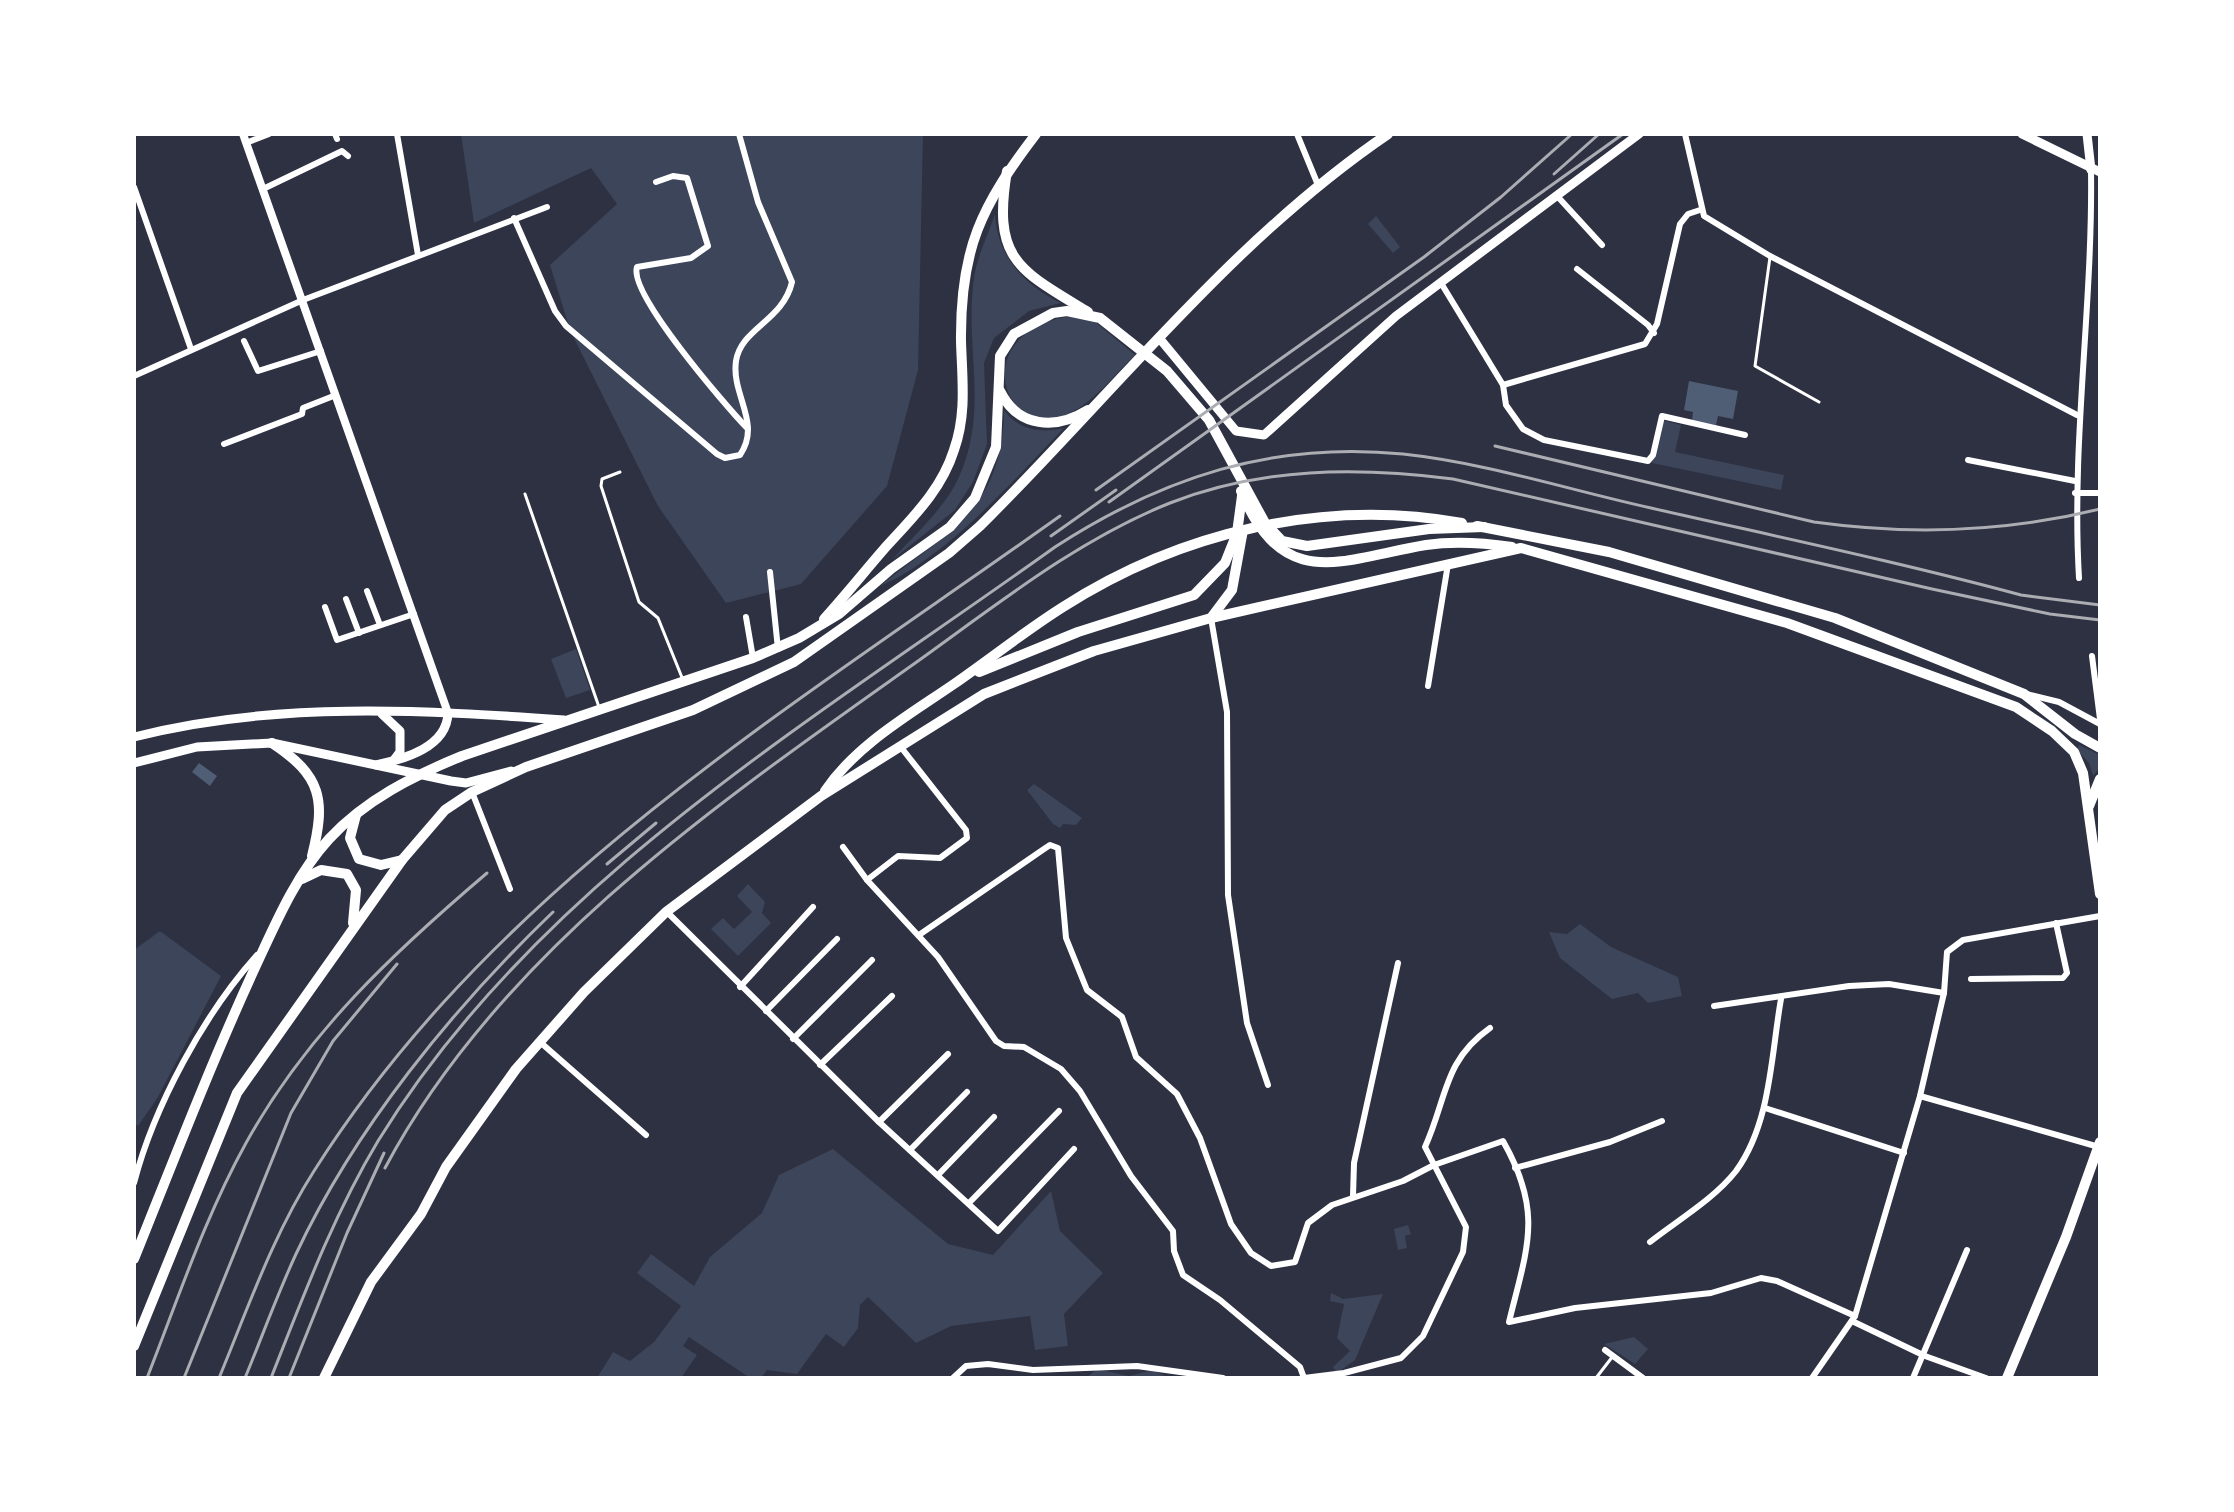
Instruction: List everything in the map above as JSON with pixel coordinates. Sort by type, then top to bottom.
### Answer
[{"type":"main road","points":[[817,626],[929,499],[946,472],[964,405],[961,296],[967,255],[979,220],[1007,171],[1036,134]]},
{"type":"main road","points":[[135,761],[197,747],[272,743],[416,776],[466,783],[526,767],[693,710],[794,662],[949,553],[980,526],[1243,251],[1318,185],[1388,134]]},
{"type":"main road","points":[[1160,339],[1236,431],[1264,435],[1396,316],[1639,134]]},
{"type":"main road","points":[[2022,134],[2095,171]]},
{"type":"main road","points":[[2087,134],[2095,171]]},
{"type":"main road","points":[[1007,171],[1002,202],[1005,236],[1019,266],[1033,279],[1110,324],[1168,375],[1209,427],[1245,493],[1271,532],[1282,541],[1296,545],[1429,529],[1484,527]]},
{"type":"main road","points":[[134,1259],[213,1061],[265,947],[311,862],[357,813],[416,776],[568,720],[778,649],[839,614],[891,569],[950,527],[975,498],[996,447],[997,369],[1006,345],[1014,334],[1040,317],[1067,311],[1100,318],[1121,331],[1167,371],[1209,420],[1262,533],[1274,545],[1305,560],[1339,564],[1430,545],[1521,548],[1800,627],[2033,716],[2074,752],[2083,773],[2100,894]]},
{"type":"main road","points":[[997,386],[1012,410],[1042,424],[1066,421],[1101,401]]},
{"type":"main road","points":[[1211,618],[1232,590],[1240,557],[1245,493]]},
{"type":"main road","points":[[956,683],[1028,650],[1194,595],[1217,575],[1237,533],[1245,493]]},
{"type":"main road","points":[[821,796],[839,770],[900,720],[1066,605],[1141,567],[1261,524],[1383,514],[1484,527],[1609,552],[1808,609],[2024,694],[2075,734],[2100,748]]},
{"type":"main road","points":[[324,1378],[371,1282],[421,1214],[468,1135],[516,1069],[584,992],[666,912],[821,796],[947,714],[1024,676],[1094,651],[1211,618],[1521,548]]},
{"type":"main road","points":[[1800,627],[1808,609]]},
{"type":"main road","points":[[1829,638],[1835,618]]},
{"type":"main road","points":[[134,737],[252,717],[310,712],[448,713],[568,720]]},
{"type":"main road","points":[[373,765],[394,760],[442,736],[448,713]]},
{"type":"main road","points":[[382,714],[400,731],[400,752],[394,760]]},
{"type":"main road","points":[[900,720],[912,738]]},
{"type":"main road","points":[[272,743],[302,766],[317,789],[321,814],[311,862]]},
{"type":"main road","points":[[134,1346],[237,1093],[402,860],[445,810],[472,792],[526,767]]},
{"type":"main road","points":[[2089,828],[2090,805],[2100,779]]},
{"type":"main road","points":[[357,813],[350,838],[359,859],[381,865],[402,860]]},
{"type":"main road","points":[[299,881],[321,870],[347,874],[356,890],[352,929]]},
{"type":"main road","points":[[2007,1378],[2066,1237],[2099,1145]]},
{"type":"street","points":[[269,134],[245,138],[448,713]]},
{"type":"street","points":[[397,134],[418,255]]},
{"type":"street","points":[[514,218],[555,311],[566,326],[717,454],[725,458],[740,455],[750,437],[735,362],[755,330],[782,308],[792,282],[758,202],[739,134]]},
{"type":"street","points":[[1297,134],[1318,185]]},
{"type":"street","points":[[1685,134],[1691,147],[1700,210],[1721,228],[2077,415]]},
{"type":"street","points":[[263,189],[342,151],[348,156]]},
{"type":"street","points":[[2079,578],[2075,493],[2077,415],[2095,171]]},
{"type":"street","points":[[656,182],[673,176],[687,178],[708,246],[691,258],[637,267],[635,274],[649,306],[748,429]]},
{"type":"street","points":[[134,187],[191,349]]},
{"type":"street","points":[[1558,197],[1602,245]]},
{"type":"street","points":[[134,364],[136,375],[303,300],[547,207]]},
{"type":"street","points":[[1503,385],[1637,348],[1654,333],[1680,224],[1688,214],[1700,210]]},
{"type":"street","points":[[1577,269],[1654,333]]},
{"type":"street","points":[[1441,283],[1503,385],[1506,405],[1532,436],[1648,461],[1653,455],[1662,416],[1745,435]]},
{"type":"street","points":[[244,341],[258,371],[321,351]]},
{"type":"street","points":[[224,444],[302,414],[303,408],[336,395]]},
{"type":"street","points":[[1968,460],[2075,481]]},
{"type":"street","points":[[2075,493],[2100,493]]},
{"type":"street","points":[[1428,686],[1448,564]]},
{"type":"street","points":[[770,572],[778,649]]},
{"type":"street","points":[[367,591],[380,625]]},
{"type":"street","points":[[346,599],[359,633]]},
{"type":"street","points":[[325,607],[336,640],[414,614]]},
{"type":"street","points":[[746,617],[753,658]]},
{"type":"street","points":[[1211,618],[1227,712],[1228,895],[1247,1023],[1268,1085]]},
{"type":"street","points":[[2092,656],[2100,721]]},
{"type":"street","points":[[2024,694],[2059,702],[2100,721]]},
{"type":"street","points":[[867,880],[898,856],[943,856],[967,838],[966,830],[900,746]]},
{"type":"street","points":[[472,792],[510,889]]},
{"type":"street","points":[[919,935],[1050,845],[1058,848],[1066,938],[1087,990],[1122,1017],[1136,1057],[1177,1094],[1200,1138],[1231,1224],[1251,1253],[1271,1266],[1295,1262],[1308,1223],[1332,1205],[1403,1181],[1434,1165],[1503,1141],[1531,1217],[1531,1236],[1509,1322],[1575,1308],[1711,1293],[1761,1278],[1777,1281],[1925,1356],[1986,1378]]},
{"type":"street","points":[[843,847],[867,880],[919,935],[996,1041],[1004,1046],[1030,1051],[1061,1069],[1080,1091],[1131,1176],[1173,1231],[1174,1251],[1183,1275],[1220,1300],[1300,1367],[1304,1378],[1344,1373],[1401,1358],[1423,1336],[1463,1252],[1466,1227],[1425,1147],[1454,1063],[1470,1042],[1490,1028]]},
{"type":"street","points":[[740,987],[813,907]]},
{"type":"street","points":[[666,912],[879,1122],[998,1231],[1074,1149]]},
{"type":"street","points":[[1812,1378],[1854,1319],[1920,1096],[1944,993],[1947,952],[1963,940],[2100,916]]},
{"type":"street","points":[[1971,979],[2063,978],[2067,973],[2056,923]]},
{"type":"street","points":[[766,1011],[837,939]]},
{"type":"street","points":[[134,1183],[149,1136],[209,1019],[235,980],[265,947]]},
{"type":"street","points":[[793,1039],[872,960]]},
{"type":"street","points":[[1353,1196],[1354,1163],[1398,963]]},
{"type":"street","points":[[1714,1006],[1781,999],[1849,986],[1889,984],[1944,993]]},
{"type":"street","points":[[820,1065],[892,996]]},
{"type":"street","points":[[1650,1242],[1722,1186],[1737,1169],[1765,1108],[1781,999]]},
{"type":"street","points":[[540,1042],[646,1135]]},
{"type":"street","points":[[879,1122],[948,1054]]},
{"type":"street","points":[[910,1150],[967,1092]]},
{"type":"street","points":[[1920,1096],[2099,1145]]},
{"type":"street","points":[[1765,1108],[1904,1153]]},
{"type":"street","points":[[969,1203],[1059,1111]]},
{"type":"street","points":[[938,1175],[994,1117]]},
{"type":"street","points":[[1515,1168],[1610,1142],[1662,1121]]},
{"type":"street","points":[[1913,1378],[1925,1356],[1967,1250]]},
{"type":"street","points":[[1605,1350],[1643,1378]]},
{"type":"street","points":[[953,1378],[966,1366],[1001,1364],[1033,1370],[1137,1366],[1223,1378]]},
{"type":"lane","points":[[1770,256],[1755,366],[1819,402]]},
{"type":"lane","points":[[620,472],[602,479],[601,486],[639,602],[658,618],[684,683]]},
{"type":"lane","points":[[525,494],[600,710]]},
{"type":"lane","points":[[1596,1378],[1613,1356]]},
{"type":"shaded area","points":[[461,134],[923,134],[918,370],[887,486],[801,584],[726,603],[658,506],[570,330],[550,265],[617,204],[591,168],[474,223]]},
{"type":"shaded area","points":[[995,214],[1001,243],[1015,268],[1035,287],[1061,303],[1029,311],[994,338],[984,363],[987,444],[973,482],[955,510],[892,560],[945,501],[958,479],[967,453],[973,428],[974,404],[974,278]]},
{"type":"shaded area","points":[[1376,216],[1400,247],[1393,253],[1368,224]]},
{"type":"shaded area","points":[[1072,316],[1093,320],[1135,355],[1094,397],[1075,410],[1065,415],[1042,418],[1024,412],[1011,398],[1005,380],[1007,360],[1018,341],[1039,325]]},
{"type":"shaded area","points":[[1689,381],[1738,391],[1733,419],[1718,416],[1716,425],[1692,421],[1693,412],[1684,410]]},
{"type":"shaded area","points":[[1004,410],[1016,422],[1031,429],[1064,428],[954,538],[905,574],[880,586],[949,532],[982,495],[994,471]]},
{"type":"shaded area","points":[[1661,420],[1681,425],[1675,452],[1784,475],[1781,490],[1652,463]]},
{"type":"shaded area","points":[[576,649],[590,690],[566,698],[551,659]]},
{"type":"shaded area","points":[[2079,745],[2100,755],[2100,767],[2093,776],[2089,763],[2077,750]]},
{"type":"shaded area","points":[[199,763],[217,776],[210,786],[192,772]]},
{"type":"shaded area","points":[[1034,784],[1082,818],[1076,825],[1063,824],[1060,828],[1053,824],[1027,790]]},
{"type":"shaded area","points":[[748,884],[765,902],[762,913],[771,923],[738,956],[711,929],[723,918],[734,929],[752,912],[737,896]]},
{"type":"shaded area","points":[[1580,924],[1611,947],[1678,977],[1682,996],[1648,1003],[1638,993],[1612,999],[1560,958],[1549,932],[1567,934]]},
{"type":"shaded area","points":[[160,931],[221,976],[158,1097],[138,1126],[134,1123],[134,950]]},
{"type":"shaded area","points":[[833,1149],[948,1244],[993,1255],[1051,1191],[1060,1231],[1103,1273],[1064,1314],[1068,1346],[1035,1350],[1030,1316],[951,1326],[916,1343],[868,1297],[860,1305],[858,1328],[844,1347],[826,1334],[797,1374],[767,1370],[761,1378],[750,1378],[689,1337],[683,1346],[697,1355],[681,1378],[597,1378],[613,1352],[630,1361],[654,1342],[681,1306],[637,1273],[651,1254],[694,1286],[710,1257],[762,1213],[779,1175]]},
{"type":"shaded area","points":[[1408,1225],[1411,1234],[1405,1236],[1407,1248],[1398,1250],[1394,1229]]},
{"type":"shaded area","points":[[1331,1293],[1343,1299],[1383,1294],[1355,1360],[1337,1373],[1333,1367],[1350,1351],[1337,1338],[1344,1304],[1330,1301]]},
{"type":"shaded area","points":[[1634,1337],[1648,1349],[1635,1364],[1604,1344]]},
{"type":"shaded area","points":[[1097,1369],[1129,1376],[1153,1370],[1169,1378],[1086,1378]]},
{"type":"railway","points":[[1096,490],[1424,257],[1501,197],[1572,134]]},
{"type":"railway","points":[[1554,174],[1599,134]]},
{"type":"railway","points":[[1109,502],[1623,134]]},
{"type":"railway","points":[[1495,446],[1814,522],[1849,526],[1921,530],[1993,527],[2100,509]]},
{"type":"railway","points":[[271,1378],[333,1228],[378,1141],[443,1048],[517,963],[599,885],[686,812],[777,743],[1055,547],[1096,522],[1178,483],[1264,459],[1309,453],[1355,451],[1434,458],[1883,560],[2021,595],[2100,605]]},
{"type":"railway","points":[[385,1168],[432,1090],[488,1018],[551,951],[618,888],[690,828],[763,772],[1068,556],[1135,518],[1205,491],[1240,482],[1310,473],[1381,473],[1453,479],[1932,589],[2050,614],[2100,620]]},
{"type":"railway","points":[[1051,536],[1116,490]]},
{"type":"railway","points":[[219,1378],[274,1246],[299,1195],[387,1069],[469,975],[559,889],[654,808],[753,732],[1060,516]]},
{"type":"railway","points":[[607,864],[656,823]]},
{"type":"railway","points":[[147,1378],[218,1200],[270,1103],[324,1030],[354,997],[418,933],[487,873]]},
{"type":"railway","points":[[245,1378],[296,1254],[347,1161],[443,1029],[553,912]]},
{"type":"railway","points":[[184,1378],[291,1113],[333,1041],[397,964]]},
{"type":"railway","points":[[289,1378],[347,1233],[384,1153]]}]
